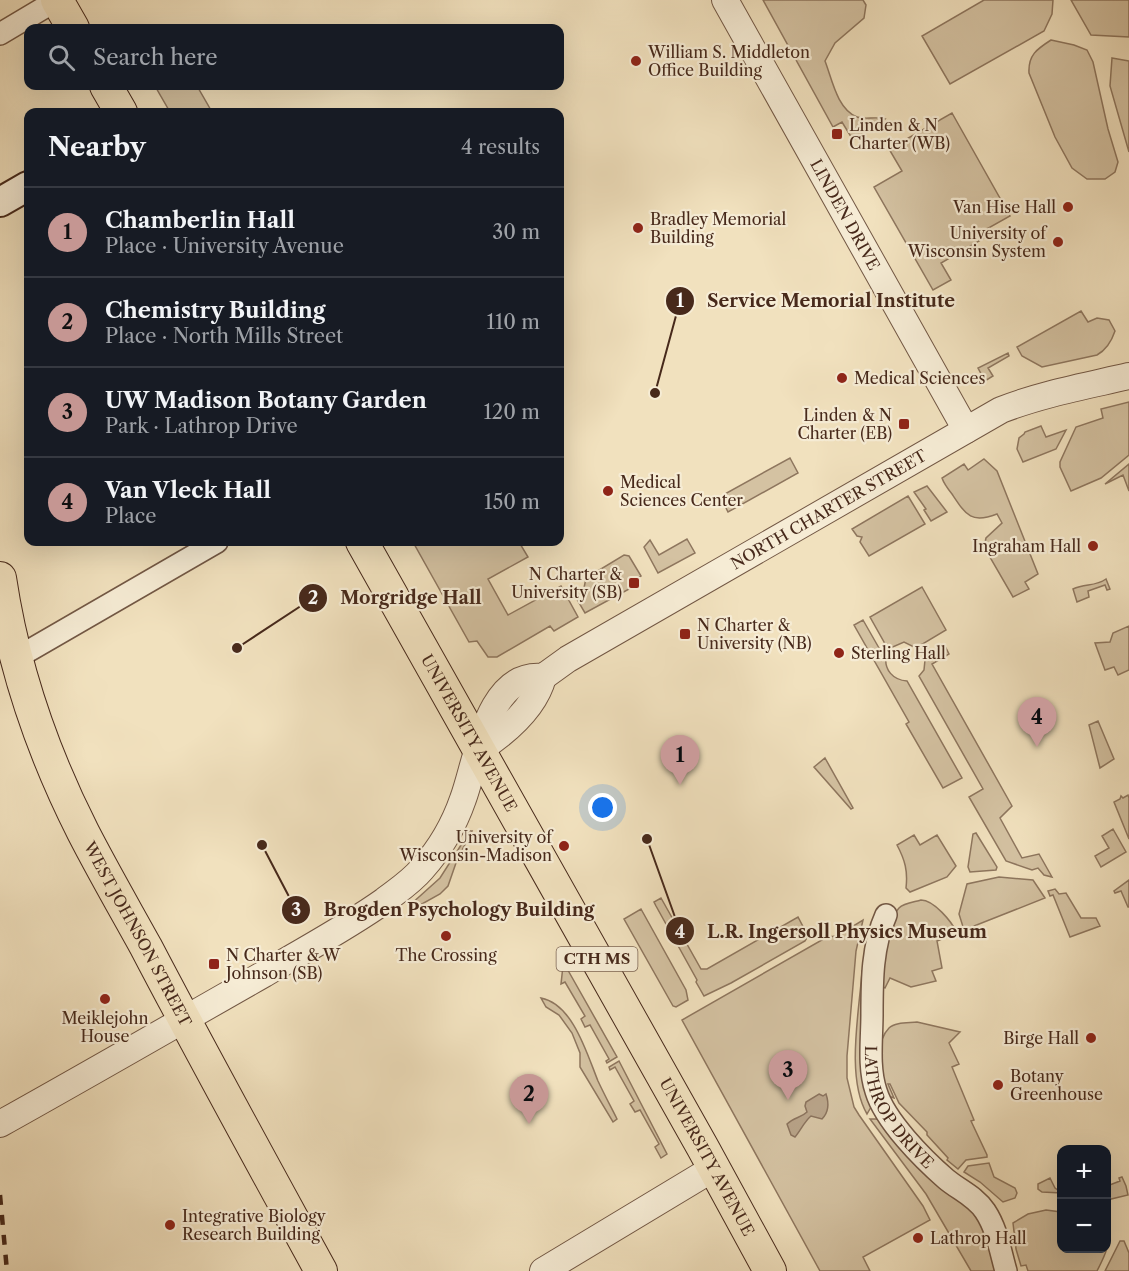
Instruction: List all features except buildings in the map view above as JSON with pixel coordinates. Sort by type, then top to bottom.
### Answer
[{"type":"main road","points":[[57,0],[71,24]]},
{"type":"main road","points":[[108,90],[119,108]]},
{"type":"main road","points":[[0,202],[24,188]]},
{"type":"main road","name":"UNIVERSITY AVENUE","points":[[364,546],[770,1271]]},
{"type":"main road","name":"WEST JOHNSON STREET","points":[[0,578],[18,657],[47,750],[66,797],[94,853],[321,1271]]},
{"type":"street","points":[[0,34],[57,0]]},
{"type":"street","name":"LINDEN DRIVE","points":[[725,0],[966,430]]},
{"type":"street","name":"NORTH CHARTER STREET","points":[[0,1124],[338,931],[405,885],[421,870],[446,838],[463,800],[489,715],[504,693],[526,678],[543,677],[568,659],[1000,410],[1025,400],[1129,376]]},
{"type":"street","points":[[18,657],[210,546]]},
{"type":"street","name":"LATHROP DRIVE","points":[[886,915],[877,942],[873,981],[872,1073],[878,1098],[890,1119],[912,1145],[947,1180],[971,1196],[985,1211],[996,1233],[1006,1271]]},
{"type":"street","points":[[543,1271],[714,1168]]},
{"type":"shaded area","points":[[763,0],[863,0],[866,5],[864,18],[835,43],[825,61],[836,93],[850,113],[860,118],[885,119],[853,140],[842,122],[833,127]]},
{"type":"shaded area","points":[[984,0],[1053,0],[1052,14],[1044,31],[950,84],[922,36]]},
{"type":"shaded area","points":[[1071,0],[1129,0],[1129,37],[1091,35]]},
{"type":"shaded area","points":[[1051,40],[1087,50],[1093,62],[1118,162],[1115,172],[1105,179],[1087,179],[1072,168],[1055,137],[1029,73],[1034,53]]},
{"type":"shaded area","points":[[1112,58],[1129,61],[1129,152],[1110,86]]},
{"type":"shaded area","points":[[157,90],[199,90],[210,108],[168,108]]},
{"type":"shaded area","points":[[952,113],[1010,216],[983,231],[986,237],[941,263],[951,280],[933,290],[874,187],[902,171],[889,149]]},
{"type":"shaded area","points":[[1081,311],[1088,322],[1097,318],[1109,320],[1115,331],[1100,353],[1042,367],[1022,356],[1017,347]]},
{"type":"shaded area","points":[[1008,353],[1009,356],[988,368],[993,376],[985,381],[978,368]]},
{"type":"shaded area","points":[[1129,402],[1129,455],[1101,478],[1071,491],[1060,462],[1076,427],[1103,418],[1101,409]]},
{"type":"shaded area","points":[[1041,426],[1046,437],[1066,430],[1056,449],[1023,462],[1017,449],[1019,438],[1025,432]]},
{"type":"shaded area","points":[[790,458],[798,473],[728,512],[722,500],[725,498],[723,495]]},
{"type":"shaded area","points":[[984,459],[997,471],[1038,574],[1025,582],[1029,589],[1013,597],[984,547],[986,538],[1002,523],[997,514],[981,518],[970,516],[961,507],[942,478],[964,464],[968,470]]},
{"type":"shaded area","points":[[1129,464],[1129,491],[1123,475],[1105,484]]},
{"type":"shaded area","points":[[927,486],[947,512],[931,521],[914,492]]},
{"type":"shaded area","points":[[908,496],[925,524],[869,556],[860,542],[862,537],[857,536],[852,529]]},
{"type":"shaded area","points":[[687,539],[695,553],[658,573],[644,547],[650,540],[659,555]]},
{"type":"shaded area","points":[[415,546],[521,546],[528,557],[488,579],[508,615],[561,586],[578,617],[554,631],[550,626],[497,657],[488,657],[477,641],[469,642]]},
{"type":"shaded area","points":[[624,555],[629,556],[641,576],[628,583],[631,588],[585,613],[575,596],[584,588],[586,578]]},
{"type":"shaded area","points":[[1106,579],[1110,589],[1107,590],[1105,585],[1088,591],[1089,597],[1077,602],[1073,589]]},
{"type":"shaded area","points":[[922,587],[946,630],[916,648],[904,642],[888,649],[870,617]]},
{"type":"shaded area","points":[[863,620],[883,655],[886,656],[888,670],[898,679],[907,681],[962,778],[943,788],[906,724],[909,722],[854,625]]},
{"type":"shaded area","points":[[1129,626],[1129,670],[1118,675],[1114,667],[1105,670],[1095,643],[1110,642],[1113,633]]},
{"type":"shaded area","points":[[946,648],[949,654],[932,664],[1012,806],[1000,818],[1022,858],[1039,854],[1052,877],[1044,875],[1038,868],[1032,870],[1006,861],[969,797],[983,789],[919,676],[924,670],[925,660]]},
{"type":"shaded area","points":[[1098,721],[1114,759],[1100,768],[1089,725]]},
{"type":"shaded area","points":[[825,758],[853,808],[851,809],[814,767]]},
{"type":"shaded area","points":[[1128,795],[1129,839],[1114,802],[1121,796],[1123,798]]},
{"type":"shaded area","points":[[1113,829],[1126,852],[1101,867],[1095,856],[1109,848],[1102,836]]},
{"type":"shaded area","points":[[472,831],[457,860],[448,886],[440,894],[413,909],[410,905],[440,878]]},
{"type":"shaded area","points":[[976,833],[997,867],[996,870],[970,872],[968,867],[973,834]]},
{"type":"shaded area","points":[[914,835],[920,845],[937,835],[956,866],[947,877],[910,892],[906,888],[905,866],[897,845]]},
{"type":"shaded area","points":[[999,877],[1033,880],[1045,898],[964,930],[959,914],[967,884]]},
{"type":"shaded area","points":[[1129,880],[1128,907],[1121,891],[1115,893],[1114,891]]},
{"type":"shaded area","points":[[1055,889],[1059,894],[1066,893],[1081,918],[1096,918],[1100,926],[1070,937],[1053,895],[1050,896],[1048,891]]},
{"type":"shaded area","points":[[661,898],[701,969],[707,969],[798,917],[808,936],[805,941],[704,996],[654,902]]},
{"type":"shaded area","points":[[921,900],[937,908],[957,933],[937,941],[942,968],[932,971],[936,981],[911,987],[890,978],[885,988],[882,986],[884,957],[895,914],[901,906]]},
{"type":"shaded area","points":[[641,909],[686,990],[688,1000],[676,1007],[673,1006],[624,919]]},
{"type":"shaded area","points":[[863,920],[856,951],[847,1078],[854,1107],[923,1206],[930,1220],[863,1257],[870,1271],[820,1271],[682,1020],[827,937],[837,936]]},
{"type":"shaded area","points":[[565,965],[617,1057],[607,1063],[609,1059],[590,1025],[585,1027],[581,1019],[585,1016],[565,982],[561,984]]},
{"type":"shaded area","points":[[862,972],[864,975],[862,1075],[871,1107],[867,1114],[861,1099],[855,1064]]},
{"type":"shaded area","points":[[541,998],[552,1002],[562,1010],[584,1044],[598,1081],[617,1119],[613,1122],[580,1067],[580,1053],[572,1033],[559,1015],[546,1007]]},
{"type":"shaded area","points":[[917,1022],[960,1032],[949,1043],[959,1064],[952,1067],[974,1120],[971,1121],[987,1157],[966,1160],[958,1169],[947,1160],[948,1158],[927,1135],[927,1132],[899,1103],[890,1084],[888,1084],[894,1098],[888,1096],[886,1089],[880,1061],[884,1035],[889,1028],[895,1025]]},
{"type":"shaded area","points":[[619,1061],[667,1154],[661,1158],[655,1147],[659,1144],[640,1110],[635,1112],[630,1104],[634,1101],[615,1067],[610,1070],[609,1067]]},
{"type":"shaded area","points":[[819,1094],[823,1096],[826,1094],[827,1097],[828,1107],[822,1119],[811,1116],[795,1137],[791,1135],[787,1124],[807,1112],[806,1102]]},
{"type":"shaded area","points":[[870,1119],[880,1119],[973,1211],[987,1234],[995,1271],[971,1271],[926,1194]]},
{"type":"shaded area","points":[[989,1163],[994,1177],[1015,1188],[1017,1193],[1015,1198],[1003,1202],[980,1182],[964,1172],[968,1166]]},
{"type":"shaded area","points":[[1122,1177],[1128,1195],[1111,1199],[1111,1184],[1120,1181],[1119,1178]]},
{"type":"shaded area","points":[[1050,1178],[1057,1193],[1042,1192],[1038,1189],[1038,1184]]},
{"type":"shaded area","points":[[1046,1210],[1057,1211],[1057,1253],[1105,1253],[1097,1271],[1028,1271],[1026,1265],[1021,1266],[1016,1249],[1013,1223],[1028,1214]]},
{"type":"shaded area","points":[[1120,1241],[1124,1241],[1129,1253],[1129,1271],[1105,1271]]},
{"type":"railway","points":[[0,1195],[7,1271]]},
{"type":"place","name":"William S. Middleton Office Building","points":[[636,61]]},
{"type":"place","name":"Linden & N Charter (WB)","points":[[837,134]]},
{"type":"place","name":"Van Hise Hall","points":[[1068,207]]},
{"type":"place","name":"Bradley Memorial Building","points":[[638,228]]},
{"type":"place","name":"University of Wisconsin System","points":[[1058,242]]},
{"type":"place","name":"Medical Sciences","points":[[842,378]]},
{"type":"place","name":"Service Memorial Institute","points":[[655,393]]},
{"type":"place","name":"Linden & N Charter (EB)","points":[[904,424]]},
{"type":"place","name":"Medical Sciences Center","points":[[608,491]]},
{"type":"place","name":"Ingraham Hall","points":[[1093,546]]},
{"type":"place","name":"N Charter & University (SB)","points":[[634,583]]},
{"type":"place","name":"N Charter & University (NB)","points":[[685,634]]},
{"type":"place","name":"Morgridge Hall","points":[[237,648]]},
{"type":"place","name":"Sterling Hall","points":[[839,653]]},
{"type":"place","name":"Van Vleck Hall","points":[[1037,747]]},
{"type":"place","name":"Chamberlin Hall","points":[[680,785]]},
{"type":"place","name":"L.R. Ingersoll Physics Museum","points":[[647,839]]},
{"type":"place","name":"Brogden Psychology Building","points":[[262,845]]},
{"type":"place","name":"University of Wisconsin-Madison","points":[[564,846]]},
{"type":"place","name":"The Crossing","points":[[446,936]]},
{"type":"place","name":"N Charter & W Johnson (SB)","points":[[214,964]]},
{"type":"place","name":"Meiklejohn House","points":[[105,999]]},
{"type":"place","name":"Birge Hall","points":[[1091,1038]]},
{"type":"place","name":"Botany Greenhouse","points":[[998,1085]]},
{"type":"place","name":"UW Madison Botany Garden","points":[[788,1100]]},
{"type":"place","name":"Chemistry Building","points":[[529,1124]]},
{"type":"place","name":"Integrative Biology Research Building","points":[[170,1225]]},
{"type":"place","name":"Lathrop Hall","points":[[918,1238]]}]
